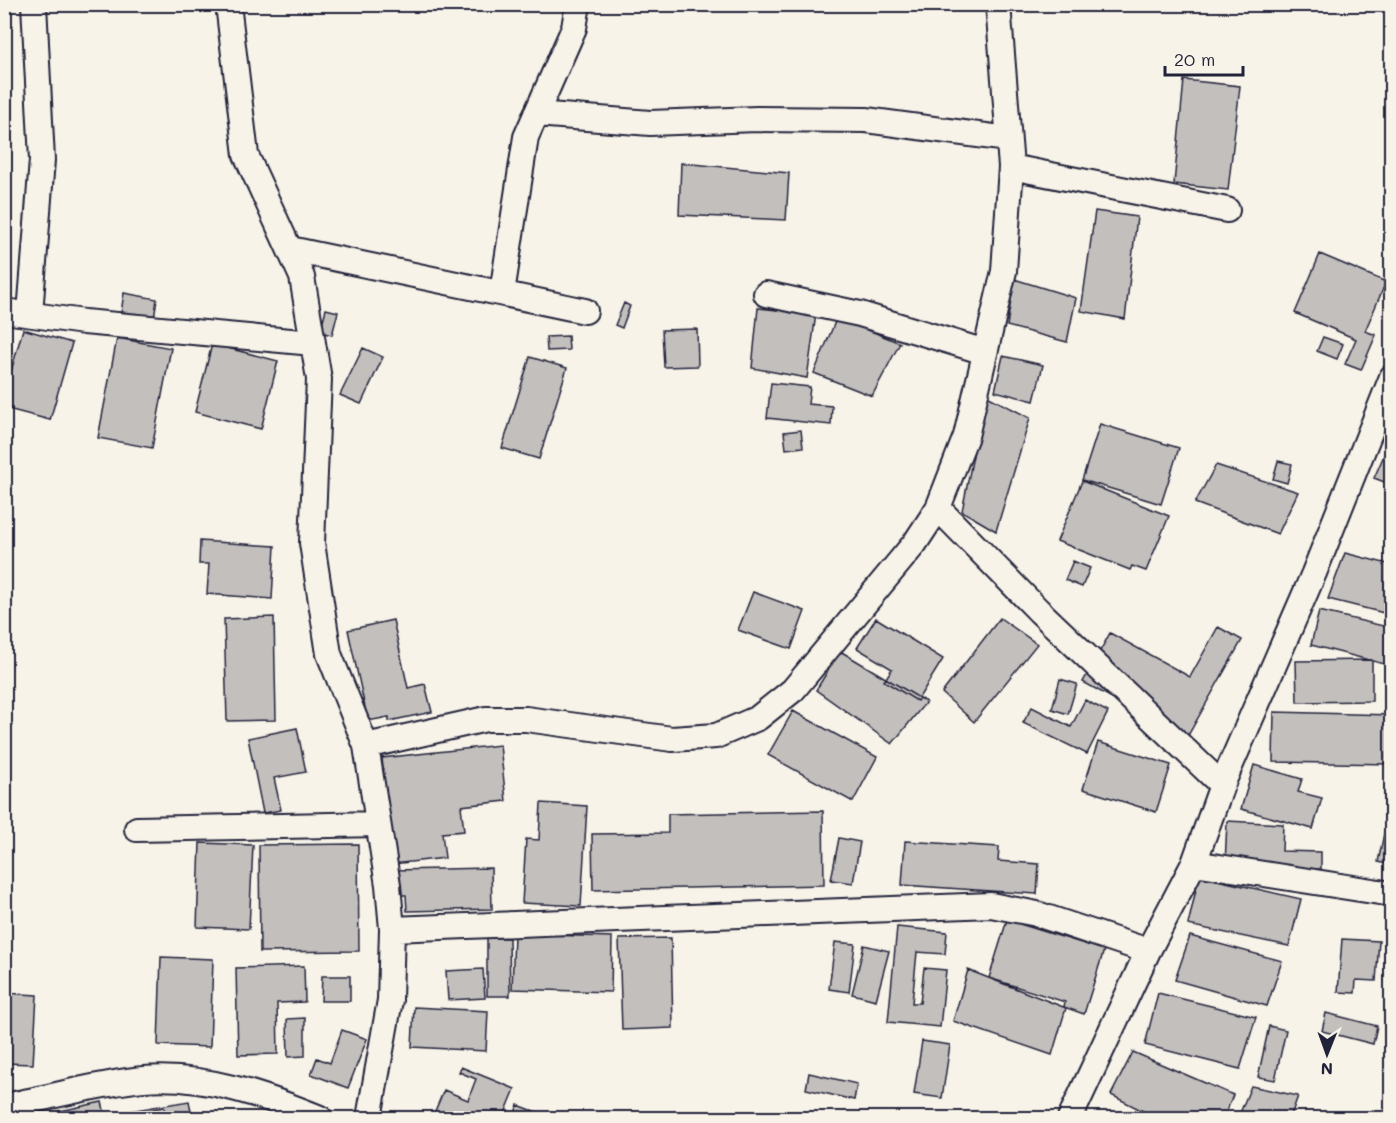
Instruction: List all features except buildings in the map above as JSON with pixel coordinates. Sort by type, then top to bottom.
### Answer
[{"type":"street","points":[[30,314],[42,160],[34,4]]},
{"type":"street","points":[[228,4],[246,155],[290,249],[306,292],[319,379],[314,555],[329,654],[366,746],[392,929],[390,1000],[369,1119]]},
{"type":"street","points":[[502,293],[526,137],[574,28],[578,4]]},
{"type":"street","points":[[366,746],[486,719],[526,719],[672,740],[716,736],[758,718],[793,690],[915,543],[938,508],[966,436],[1004,271],[1011,167],[998,4]]},
{"type":"street","points":[[536,114],[650,123],[756,118],[866,120],[1008,139]]},
{"type":"street","points":[[1011,167],[1227,210]]},
{"type":"street","points":[[290,249],[585,311]]},
{"type":"street","points":[[766,294],[860,314],[985,352]]},
{"type":"street","points":[[4,312],[84,322],[313,343]]},
{"type":"street","points":[[1070,1119],[1148,951],[1194,863],[1222,785],[1314,573],[1392,377]]},
{"type":"street","points":[[938,508],[1039,611],[1222,785]]},
{"type":"street","points":[[136,829],[378,824]]},
{"type":"street","points":[[1194,863],[1392,894]]},
{"type":"street","points":[[392,929],[991,905],[1037,914],[1148,951]]},
{"type":"street","points":[[4,1106],[144,1079],[209,1083],[276,1100],[320,1119]]}]
